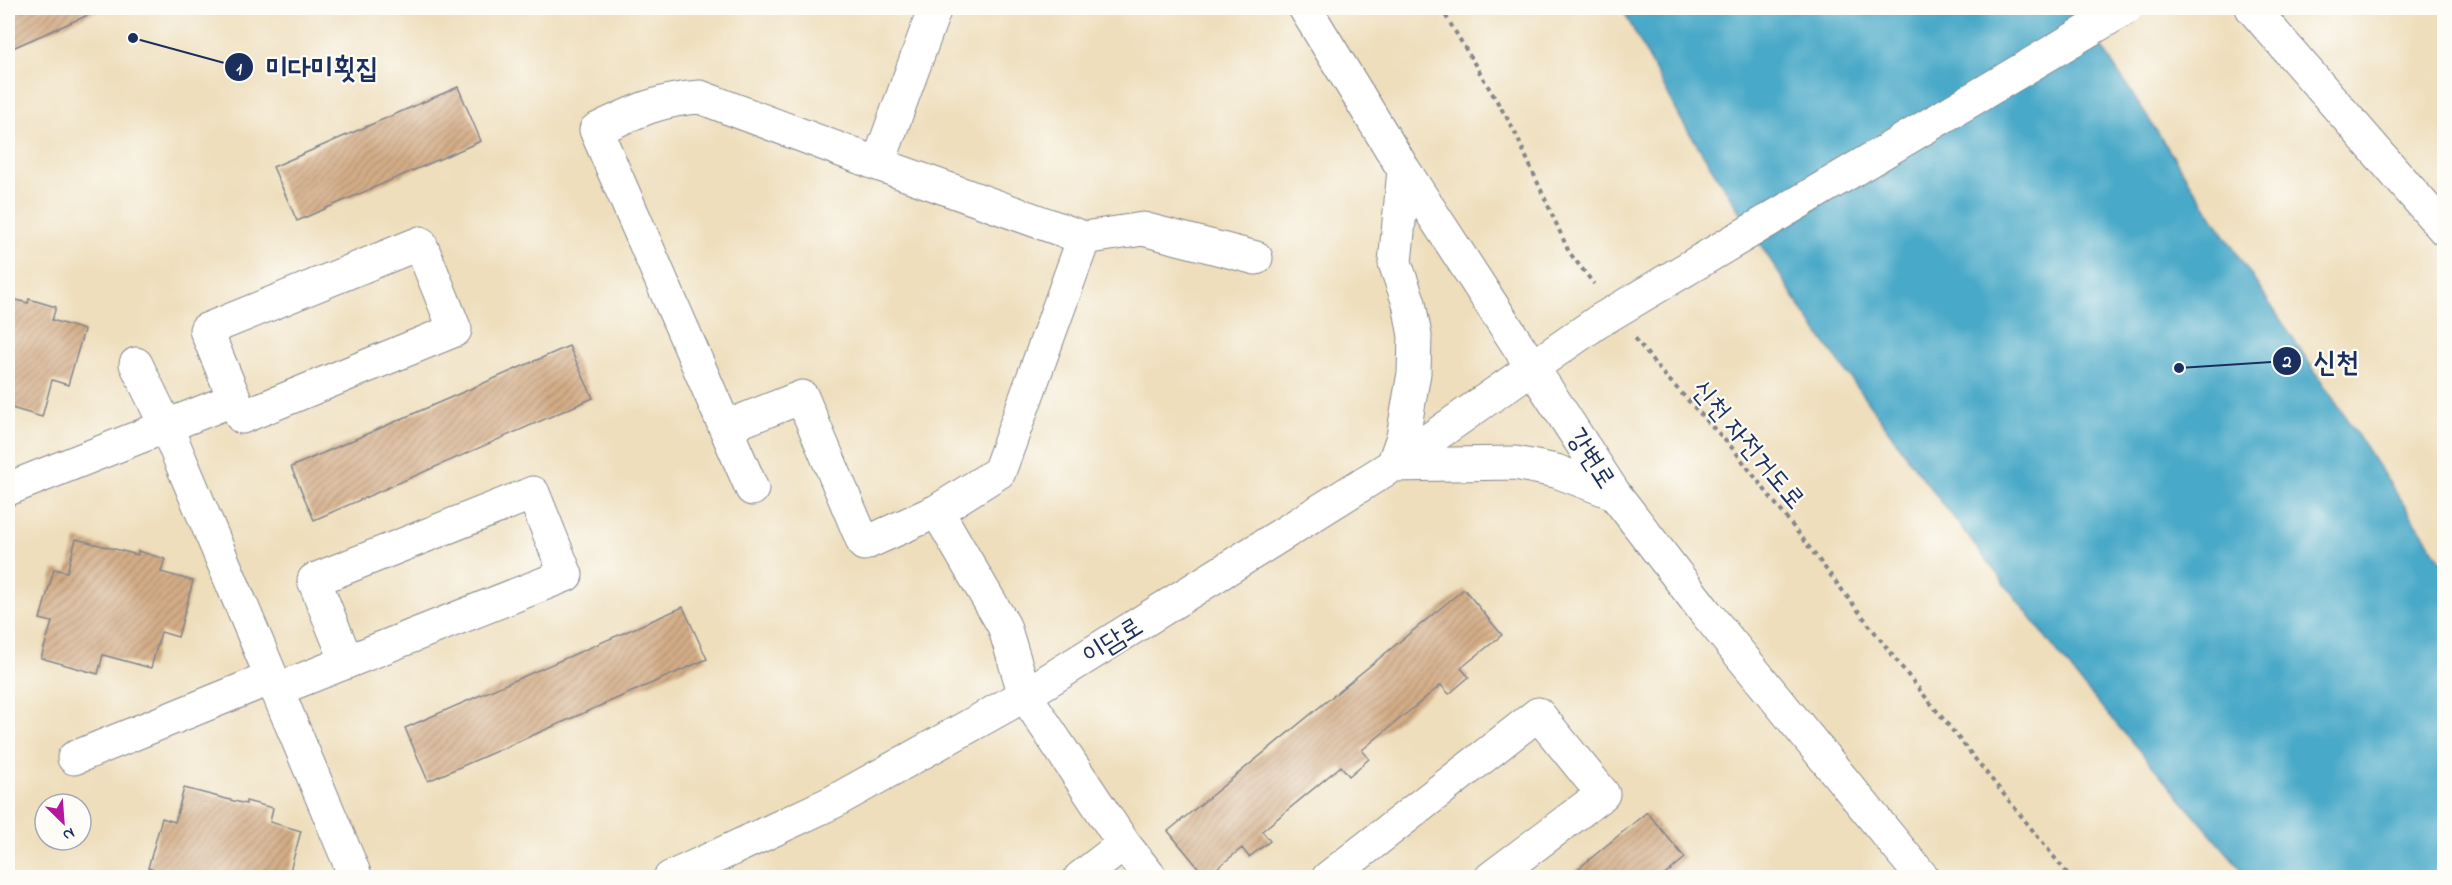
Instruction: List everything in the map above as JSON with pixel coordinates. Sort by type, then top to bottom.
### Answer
[{"type":"main road","points":[[878,164],[935,8]]},
{"type":"main road","name":"강변로","points":[[1305,8],[1404,170],[1614,493],[1706,613],[1923,878]]},
{"type":"main road","name":"이담로","points":[[670,878],[833,802],[1024,695],[1393,465],[1599,321],[2127,8]]},
{"type":"main road","points":[[2252,8],[2445,229]]},
{"type":"main road","points":[[752,489],[596,130],[648,106],[678,98],[700,97],[1084,238],[1143,229],[1256,258]]},
{"type":"main road","points":[[1404,170],[1395,263],[1409,303],[1415,336],[1414,373],[1403,437],[1393,465],[1515,463],[1556,471],[1614,493]]},
{"type":"main road","points":[[726,427],[802,397],[864,544],[937,511],[999,472],[1084,238]]},
{"type":"main road","points":[[420,243],[455,330],[242,417],[235,399],[206,330],[420,243]]},
{"type":"main road","points":[[136,364],[166,426],[356,878]]},
{"type":"main road","points":[[8,489],[235,399]]},
{"type":"main road","points":[[74,758],[273,684],[347,662],[566,575],[533,493],[314,580],[347,662]]},
{"type":"main road","points":[[937,511],[1004,626],[1024,695],[1124,844],[1151,878]]},
{"type":"main road","points":[[1328,878],[1538,714],[1603,794],[1491,878]]},
{"type":"main road","points":[[1080,878],[1124,844]]},
{"type":"path","points":[[1441,8],[1513,128],[1569,252],[1596,288]]},
{"type":"path","name":"신천 자전거도로","points":[[1631,333],[1659,369],[1734,450],[1907,674],[2071,878]]},
{"type":"water","points":[[1622,8],[2076,8],[2444,565],[2444,877],[2248,877],[2082,684],[1916,469],[1806,316],[1682,121]]},
{"type":"building","points":[[8,8],[104,8],[8,50]]},
{"type":"building","points":[[458,87],[481,141],[297,221],[273,167]]},
{"type":"building","points":[[8,298],[28,303],[29,299],[56,307],[52,320],[84,330],[68,385],[52,380],[42,417],[8,407]]},
{"type":"building","points":[[569,346],[593,398],[314,520],[291,467]]},
{"type":"building","points":[[76,539],[138,555],[138,551],[165,559],[161,572],[193,581],[178,637],[161,632],[151,668],[103,655],[98,674],[41,658],[52,622],[40,619],[54,569],[67,572]]},
{"type":"building","points":[[1464,589],[1502,635],[1461,668],[1469,677],[1449,694],[1441,685],[1362,750],[1369,759],[1349,776],[1341,766],[1262,831],[1270,841],[1249,857],[1242,848],[1206,877],[1168,831]]},
{"type":"building","points":[[683,607],[707,659],[428,781],[405,728]]},
{"type":"building","points":[[184,788],[246,804],[246,801],[273,808],[270,822],[301,831],[288,878],[158,878],[160,872],[148,868],[162,818],[175,822]]},
{"type":"building","points":[[1647,812],[1685,858],[1661,878],[1567,878]]},
{"type":"place","name":"미다미횟집","points":[[133,38]]},
{"type":"place","name":"신천","points":[[2179,368]]}]
